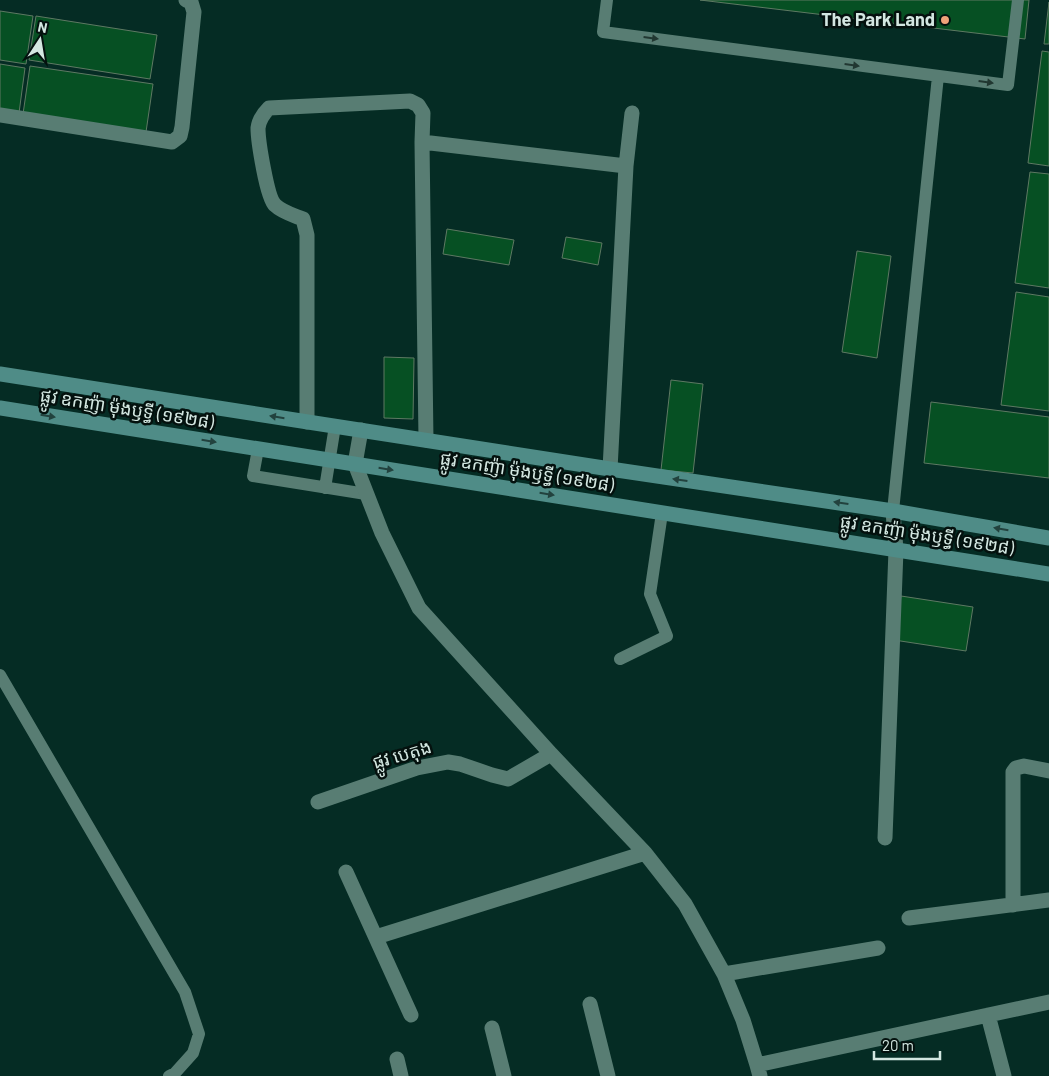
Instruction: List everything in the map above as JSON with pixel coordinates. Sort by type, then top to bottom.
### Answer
[{"type":"main road","name":"ផ្លូវ ឧកញ៉ា ម៉ុងឫទ្ធី (១៩២៨)","points":[[0,374],[893,511],[1049,538]]},
{"type":"main road","name":"ផ្លូវ ឧកញ៉ា ម៉ុងឫទ្ធី (១៩២៨)","points":[[0,408],[1049,574]]},
{"type":"street","points":[[0,115],[172,142],[180,136],[182,128],[194,12],[191,2],[186,0]]},
{"type":"street","points":[[307,422],[307,235],[303,219],[280,210],[272,203],[262,164],[258,128],[261,117],[269,108],[410,101],[418,105],[423,113],[426,440]]},
{"type":"street","points":[[610,469],[626,166],[632,113]]},
{"type":"street","points":[[422,142],[626,166]]},
{"type":"street","points":[[361,430],[355,464],[382,533],[419,608],[551,754],[645,853],[685,904],[724,974],[743,1020],[758,1070],[1049,1002]]},
{"type":"street","points":[[885,838],[896,550],[893,511]]},
{"type":"street","name":"ផ្លូវ បេតុង","points":[[318,802],[417,768],[448,762],[508,779],[551,754]]},
{"type":"street","points":[[1013,905],[1013,772],[1016,768],[1024,766],[1049,770]]},
{"type":"street","points":[[376,937],[645,853]]},
{"type":"street","points":[[346,872],[411,1015]]},
{"type":"street","points":[[909,918],[1049,900]]},
{"type":"street","points":[[724,974],[878,948]]},
{"type":"street","points":[[590,1004],[608,1076]]},
{"type":"street","points":[[988,1015],[1004,1076]]},
{"type":"street","points":[[492,1028],[504,1076]]},
{"type":"street","points":[[397,1059],[401,1076]]},
{"type":"lane","points":[[607,0],[602,32],[1008,85],[1018,0]]},
{"type":"lane","points":[[893,511],[938,76]]},
{"type":"lane","points":[[324,488],[335,426]]},
{"type":"lane","points":[[258,449],[253,476],[366,494]]},
{"type":"lane","points":[[620,659],[667,636],[650,594],[662,512]]},
{"type":"lane","points":[[0,675],[185,992],[199,1034],[193,1053],[175,1073],[169,1076]]},
{"type":"building","name":"The Park Land","points":[[700,0],[1029,0],[1025,39]]},
{"type":"building","points":[[1049,2],[1049,44],[1044,44]]},
{"type":"building","points":[[0,11],[33,16],[26,64],[0,60]]},
{"type":"building","points":[[36,16],[157,35],[150,79],[29,60]]},
{"type":"building","points":[[1042,51],[1049,52],[1049,166],[1028,163]]},
{"type":"building","points":[[0,64],[25,68],[19,113],[0,111]]},
{"type":"building","points":[[30,66],[153,84],[146,132],[23,114]]},
{"type":"building","points":[[1030,172],[1049,174],[1049,288],[1015,283]]},
{"type":"building","points":[[447,229],[514,240],[509,265],[443,254]]},
{"type":"building","points":[[566,237],[602,243],[598,265],[562,258]]},
{"type":"building","points":[[857,251],[891,256],[877,358],[842,352]]},
{"type":"building","points":[[1016,292],[1049,297],[1049,411],[1001,405]]},
{"type":"building","points":[[384,357],[414,358],[413,419],[384,418]]},
{"type":"building","points":[[671,380],[703,384],[693,473],[661,470]]},
{"type":"building","points":[[931,402],[1049,417],[1049,478],[924,463]]},
{"type":"building","points":[[901,596],[973,607],[966,651],[894,640]]},
{"type":"place","name":"The Park Land","points":[[945,20]]}]
